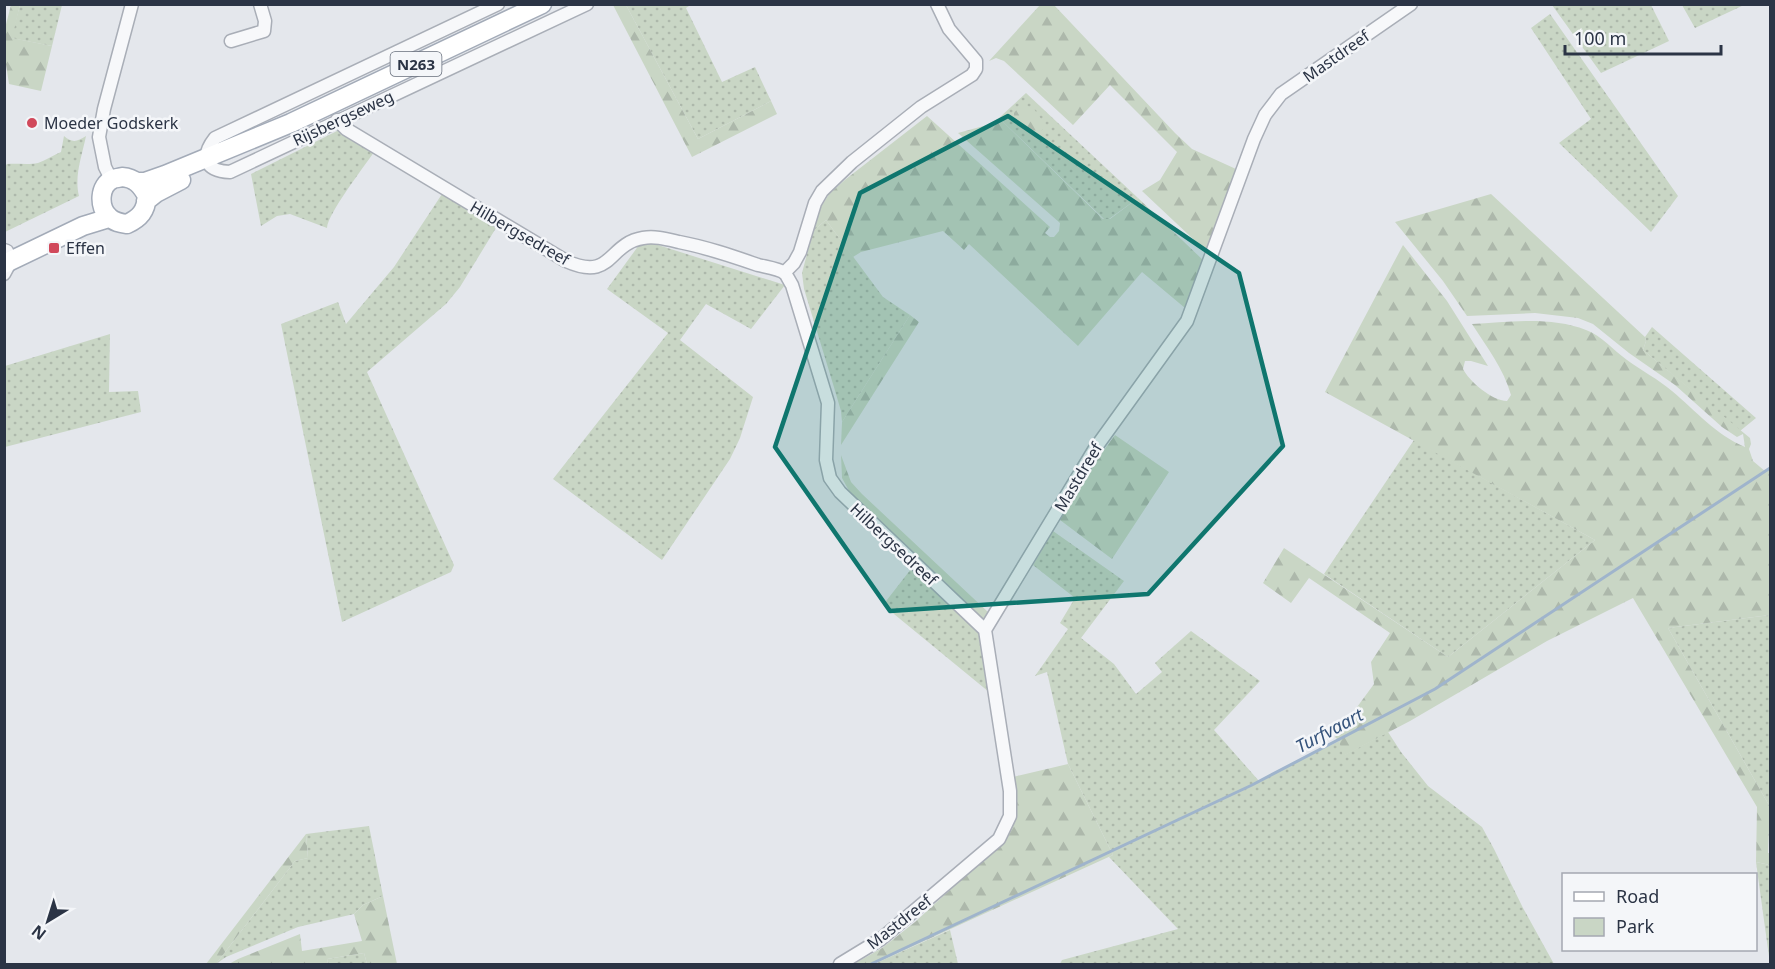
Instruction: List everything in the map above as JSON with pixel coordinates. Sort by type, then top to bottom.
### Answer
[{"type":"main road","name":"Rijsbergseweg","points":[[147,201],[156,193],[208,162],[542,4]]},
{"type":"main road","name":"Rijsbergseweg","points":[[138,182],[145,182],[208,162]]},
{"type":"main road","name":"N263","points":[[111,179],[122,177],[138,182]]},
{"type":"main road","points":[[6,259],[79,217],[105,210],[102,193],[111,179]]},
{"type":"main road","points":[[138,182],[147,196],[147,201]]},
{"type":"main road","name":"N263","points":[[105,210],[117,223],[127,224],[142,214],[147,201]]},
{"type":"street","points":[[111,179],[105,166],[99,137],[104,109],[132,4]]},
{"type":"street","points":[[231,41],[264,31],[265,21],[260,4]]},
{"type":"street","name":"Rijsbergseweg","points":[[208,162],[219,171],[230,172],[586,4]]},
{"type":"street","points":[[784,273],[800,252],[815,203],[822,191],[852,162],[912,113],[972,75],[976,69],[974,58],[949,29],[937,4]]},
{"type":"street","name":"Mastdreef","points":[[840,964],[881,939],[999,839],[1010,816],[1010,791],[986,630],[1094,450],[1187,321],[1265,115],[1281,94],[1411,4]]},
{"type":"street","points":[[208,162],[207,149],[215,138],[495,5]]},
{"type":"street","name":"Hilbergsedreef","points":[[337,120],[346,129],[577,266],[588,268],[599,266],[628,243],[654,236],[706,248],[784,273],[792,285],[828,403],[826,460],[830,478],[840,492],[986,630]]},
{"type":"highlighted area","points":[[1008,116],[1239,273],[1283,446],[1148,594],[890,611],[775,447],[860,193]]},
{"type":"green space","points":[[11,5],[20,5],[12,38],[52,46],[41,91],[9,84],[4,32]]},
{"type":"green space","points":[[20,5],[62,5],[52,46],[11,38]]},
{"type":"green space","points":[[613,5],[626,5],[698,139],[771,101],[777,114],[692,157]]},
{"type":"green space","points":[[626,5],[688,5],[686,8],[722,82],[755,67],[771,101],[698,139]]},
{"type":"green space","points":[[1040,5],[1054,5],[1192,149],[1236,169],[1208,253],[1142,191],[1160,180],[1177,152],[1110,85],[1073,125],[1004,61],[996,58],[989,61]]},
{"type":"green space","points":[[1552,5],[1651,5],[1669,41],[1601,73]]},
{"type":"green space","points":[[1682,5],[1744,5],[1695,28]]},
{"type":"green space","points":[[1550,14],[1678,196],[1651,232],[1559,143],[1591,119],[1531,28]]},
{"type":"green space","points":[[1026,93],[1138,198],[1109,219],[1104,219],[999,118]]},
{"type":"green space","points":[[1027,106],[1034,109],[1044,123],[1041,131],[1032,131],[1014,120],[1014,113],[1018,108]]},
{"type":"green space","points":[[927,116],[1050,227],[1045,233],[1050,237],[1054,237],[1059,231],[1060,223],[958,133],[987,125],[999,118],[1103,219],[1110,219],[1138,198],[1204,261],[1185,308],[1142,272],[1078,346],[969,244],[964,250],[943,231],[861,252],[853,257],[826,220],[813,231],[821,207],[829,194]]},
{"type":"green space","points":[[339,130],[374,152],[333,212],[327,228],[290,214],[277,216],[261,226],[251,174]]},
{"type":"green space","points":[[64,136],[75,141],[86,136],[78,174],[79,196],[5,232],[5,166],[7,164],[38,163],[61,152]]},
{"type":"green space","points":[[442,194],[496,228],[460,287],[446,304],[367,372],[454,565],[451,572],[342,622],[281,324],[338,302],[346,324],[394,267]]},
{"type":"green space","points":[[1491,194],[1645,337],[1643,350],[1750,438],[1749,449],[1753,461],[1766,472],[1770,469],[1770,615],[1668,628],[1770,807],[1768,853],[1770,853],[1770,865],[1756,862],[1757,807],[1633,598],[1547,641],[1410,721],[1343,756],[1339,741],[1335,737],[1374,684],[1371,662],[1390,633],[1309,578],[1291,603],[1263,583],[1284,548],[1448,657],[1595,540],[1325,392],[1403,245],[1447,301],[1488,366],[1465,361],[1463,369],[1488,394],[1507,401],[1511,395],[1499,367],[1472,324],[1530,321],[1559,323],[1586,330],[1597,336],[1667,387],[1715,429],[1745,447],[1743,434],[1737,437],[1722,427],[1675,385],[1593,324],[1578,318],[1535,313],[1467,316],[1443,281],[1395,222]]},
{"type":"green space","points":[[826,220],[883,297],[910,315],[842,422],[841,411],[804,289],[802,273],[813,231]]},
{"type":"green space","points":[[646,243],[785,285],[751,329],[706,304],[680,340],[753,397],[740,438],[730,459],[662,560],[553,479],[668,333],[607,289],[639,245]]},
{"type":"green space","points":[[910,315],[919,322],[841,445],[842,422]]},
{"type":"green space","points":[[1652,327],[1756,418],[1740,431],[1643,350],[1645,337]]},
{"type":"green space","points":[[110,334],[109,392],[138,391],[141,412],[5,447],[5,366]]},
{"type":"green space","points":[[1115,435],[1169,472],[1112,559],[1060,520],[1090,469]]},
{"type":"green space","points":[[1414,440],[1595,540],[1448,657],[1324,574]]},
{"type":"green space","points":[[841,455],[851,482],[988,612],[983,620],[854,500],[842,478]]},
{"type":"green space","points":[[1053,531],[1124,581],[1081,638],[1114,664],[1136,694],[1162,672],[1155,663],[1191,631],[1260,681],[1214,730],[1259,781],[1339,741],[1344,755],[1388,732],[1428,786],[1482,827],[1554,964],[1060,964],[1062,960],[1178,929],[1109,857],[1113,855],[1068,764],[1047,672],[1035,676],[1068,629],[1060,623],[1075,598],[1033,565]]},
{"type":"green space","points":[[911,569],[979,633],[989,692],[883,605]]},
{"type":"green space","points":[[1770,615],[1770,807],[1668,628]]},
{"type":"green space","points":[[1068,764],[1113,855],[874,964],[854,964],[882,948],[915,922],[1000,844],[1011,827],[1015,812],[1013,777]]},
{"type":"green space","points":[[369,826],[383,896],[363,905],[354,914],[298,927],[226,957],[216,964],[295,861],[308,858],[306,834]]},
{"type":"green space","points":[[306,834],[308,858],[295,861],[216,964],[206,964]]},
{"type":"green space","points":[[1756,862],[1770,865],[1770,964]]},
{"type":"green space","points":[[383,896],[397,964],[367,964],[364,953],[327,959],[328,964],[229,964],[300,934],[302,951],[362,941],[354,914],[363,905]]},
{"type":"green space","points":[[950,930],[958,964],[874,964]]},
{"type":"green space","points":[[364,953],[367,964],[328,964],[327,959]]},
{"type":"waterway","name":"Turfvaart","points":[[871,964],[1252,785],[1435,689],[1770,468]]},
{"type":"place","name":"Moeder Godskerk","points":[[32,123]]},
{"type":"place","name":"Effen","points":[[54,248]]}]
